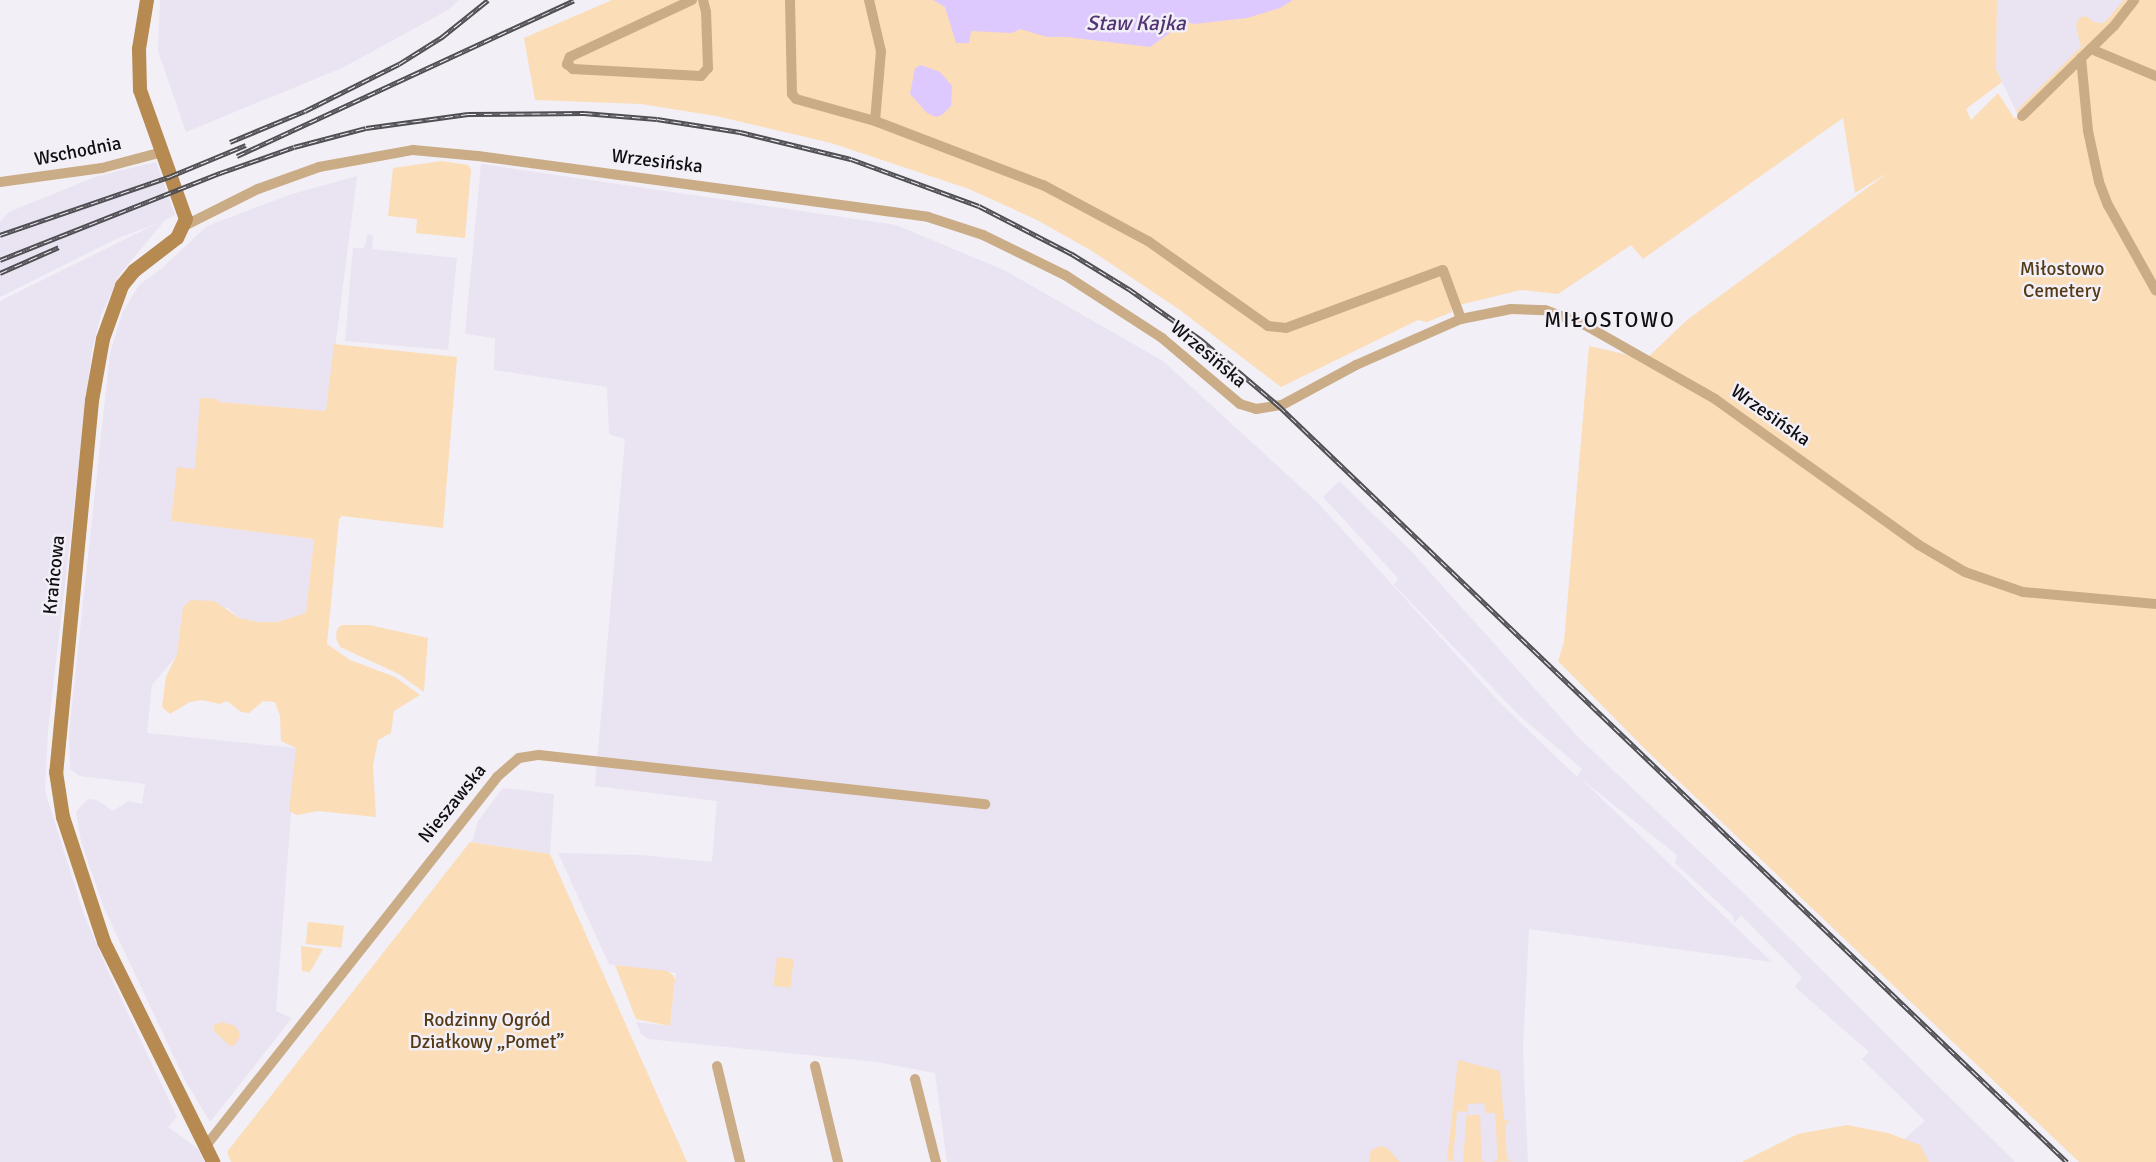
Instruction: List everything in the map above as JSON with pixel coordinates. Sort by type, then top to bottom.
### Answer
[{"type":"street","points":[[147,0],[139,49],[139,75],[146,112],[185,213],[184,226]]},
{"type":"street","points":[[692,0],[570,57],[567,64],[573,69],[701,76],[708,68],[706,12],[703,0]]},
{"type":"street","points":[[790,0],[793,97],[875,121],[1043,185],[1121,225],[1273,328],[1286,328],[1443,270],[1461,319]]},
{"type":"street","points":[[869,0],[881,51],[875,121]]},
{"type":"street","points":[[2022,116],[2091,49],[2134,0]]},
{"type":"street","points":[[2091,49],[2156,76]]},
{"type":"street","points":[[2081,58],[2088,131],[2099,181],[2108,205],[2156,291]]},
{"type":"street","name":"Wrzesińska","points":[[184,226],[258,188],[319,167],[413,150],[438,150],[928,217],[983,235],[1065,275],[1162,338],[1240,404],[1256,409],[1282,405],[1356,365],[1461,319],[1526,308],[1557,313],[1585,325],[1715,399],[1927,550],[1986,582],[2023,592],[2156,604]]},
{"type":"street","name":"Wschodnia","points":[[0,182],[102,168],[162,152]]},
{"type":"street","name":"Krańcowa","points":[[184,226],[173,242],[134,271],[122,286],[103,339],[92,401],[56,772],[63,817],[101,934],[213,1162]]},
{"type":"street","name":"Nieszawska","points":[[205,1147],[497,777],[519,758],[539,755],[985,804]]},
{"type":"street","points":[[717,1066],[740,1162]]},
{"type":"street","points":[[815,1066],[838,1162]]},
{"type":"street","points":[[915,1079],[936,1162]]},
{"type":"shaded area","points":[[160,0],[459,0],[448,10],[342,68],[186,132],[158,51]]},
{"type":"shaded area","points":[[1997,0],[2124,0],[2104,23],[2094,22],[2086,16],[2079,34],[2082,43],[2079,50],[2016,111],[1996,69]]},
{"type":"shaded area","points":[[156,162],[175,215],[165,220],[120,274],[101,315],[92,350],[48,730],[45,791],[84,915],[177,1117],[168,1127],[197,1148],[204,1162],[0,1162],[0,301],[158,223],[116,239],[0,297],[0,222],[9,212],[95,177]]},
{"type":"shaded area","points":[[481,164],[896,225],[1006,271],[1163,361],[1318,503],[1500,703],[1577,777],[1582,769],[1518,714],[1394,585],[1398,578],[1323,497],[1339,481],[1410,550],[1579,738],[1753,902],[2015,1162],[1890,1162],[1889,1152],[1925,1121],[1862,1059],[1869,1052],[1795,987],[1802,977],[1741,915],[1734,923],[1733,916],[1675,863],[1677,855],[1580,778],[1772,962],[1529,929],[1523,1051],[1528,1162],[947,1162],[935,1073],[877,1062],[648,1039],[641,1034],[636,1022],[670,1026],[676,973],[609,964],[558,853],[641,855],[712,862],[717,801],[595,786],[625,439],[609,434],[607,387],[494,370],[495,338],[465,334]]},
{"type":"shaded area","points":[[357,176],[327,411],[218,402],[195,470],[177,468],[171,521],[314,539],[306,613],[277,622],[258,622],[239,618],[228,608],[183,607],[177,655],[152,685],[147,733],[296,748],[276,1011],[292,1018],[210,1122],[184,1078],[104,908],[81,841],[76,812],[88,799],[97,800],[113,811],[128,801],[142,804],[145,784],[80,776],[70,769],[69,733],[110,353],[123,311],[140,284],[161,269],[207,226],[289,195]]},
{"type":"shaded area","points":[[368,233],[373,236],[372,249],[457,258],[448,350],[345,341],[353,248],[364,248]]},
{"type":"shaded area","points":[[503,788],[554,794],[550,854],[472,842],[478,821]]},
{"type":"green space","name":"Miłostowo Cemetery","points":[[612,0],[1997,0],[1996,69],[2002,82],[1966,109],[1971,120],[1998,93],[2014,118],[2022,118],[2016,111],[2081,47],[2076,26],[2079,18],[2086,16],[2094,22],[2104,23],[2124,0],[2156,0],[2156,1162],[2079,1162],[1647,751],[1558,661],[1564,642],[1589,346],[1646,359],[1687,320],[1889,172],[1855,193],[1843,118],[1643,259],[1631,245],[1558,294],[1521,290],[1451,307],[1452,312],[1427,322],[1418,320],[1281,387],[1180,310],[1092,251],[1037,220],[969,189],[831,143],[716,116],[641,104],[535,100],[524,38]]},
{"type":"green space","points":[[442,161],[468,165],[471,170],[465,238],[416,233],[417,219],[388,216],[393,168]]},
{"type":"green space","points":[[334,344],[457,357],[443,528],[342,516],[339,519],[327,644],[350,660],[395,677],[420,695],[394,711],[391,733],[378,740],[373,765],[376,817],[318,811],[297,815],[289,811],[296,748],[281,741],[280,716],[275,702],[263,701],[249,713],[241,712],[227,701],[220,704],[202,700],[190,702],[170,714],[162,707],[166,677],[177,654],[183,607],[191,600],[214,601],[239,618],[258,622],[277,622],[306,613],[314,539],[171,521],[177,467],[195,469],[200,398],[326,411]]},
{"type":"green space","points":[[342,625],[369,625],[428,638],[424,692],[399,674],[340,647],[336,638],[337,629]]},
{"type":"green space","name":"Rodzinny Ogród Działkowy „Pomet”","points":[[470,842],[550,854],[687,1162],[231,1162],[227,1152]]},
{"type":"green space","points":[[308,922],[344,926],[342,948],[306,944]]},
{"type":"green space","points":[[301,946],[323,949],[310,972],[302,971]]},
{"type":"green space","points":[[777,957],[794,959],[790,988],[773,986]]},
{"type":"green space","points":[[615,965],[667,971],[673,975],[675,979],[670,1026],[636,1019]]},
{"type":"green space","points":[[222,1022],[235,1026],[238,1030],[240,1036],[235,1045],[230,1046],[214,1031],[214,1025]]},
{"type":"green space","points":[[1458,1060],[1500,1071],[1504,1120],[1511,1121],[1505,1124],[1507,1159],[1513,1161],[1493,1162],[1498,1160],[1495,1113],[1486,1113],[1484,1103],[1468,1104],[1468,1115],[1480,1115],[1482,1161],[1488,1162],[1463,1162],[1467,1112],[1457,1111],[1453,1161],[1447,1161]]},
{"type":"green space","points":[[1847,1125],[1888,1133],[1920,1145],[1929,1162],[1742,1162],[1798,1134]]},
{"type":"green space","points":[[1381,1146],[1388,1149],[1400,1162],[1369,1162],[1371,1150]]},
{"type":"water","name":"Staw Kajka","points":[[933,0],[1293,0],[1280,8],[1247,18],[1194,24],[1185,22],[1150,47],[1047,37],[1020,29],[1012,33],[971,31],[969,43],[956,43],[945,7]]},
{"type":"water","points":[[921,65],[940,72],[952,86],[951,106],[942,115],[936,117],[927,113],[910,94],[915,68]]},
{"type":"railway","points":[[230,142],[305,111],[399,64],[442,37],[488,0]]},
{"type":"railway","points":[[237,156],[574,0]]},
{"type":"railway","points":[[0,260],[220,173],[294,147],[366,128],[468,114],[584,113],[657,119],[740,132],[851,159],[979,206],[1072,254],[1129,289],[1200,339],[1279,406],[2067,1162]]},
{"type":"railway","points":[[0,235],[171,176],[246,145]]},
{"type":"railway","points":[[0,273],[59,247]]},
{"type":"district","name":"MIŁOSTOWO","points":[[1610,320]]}]
